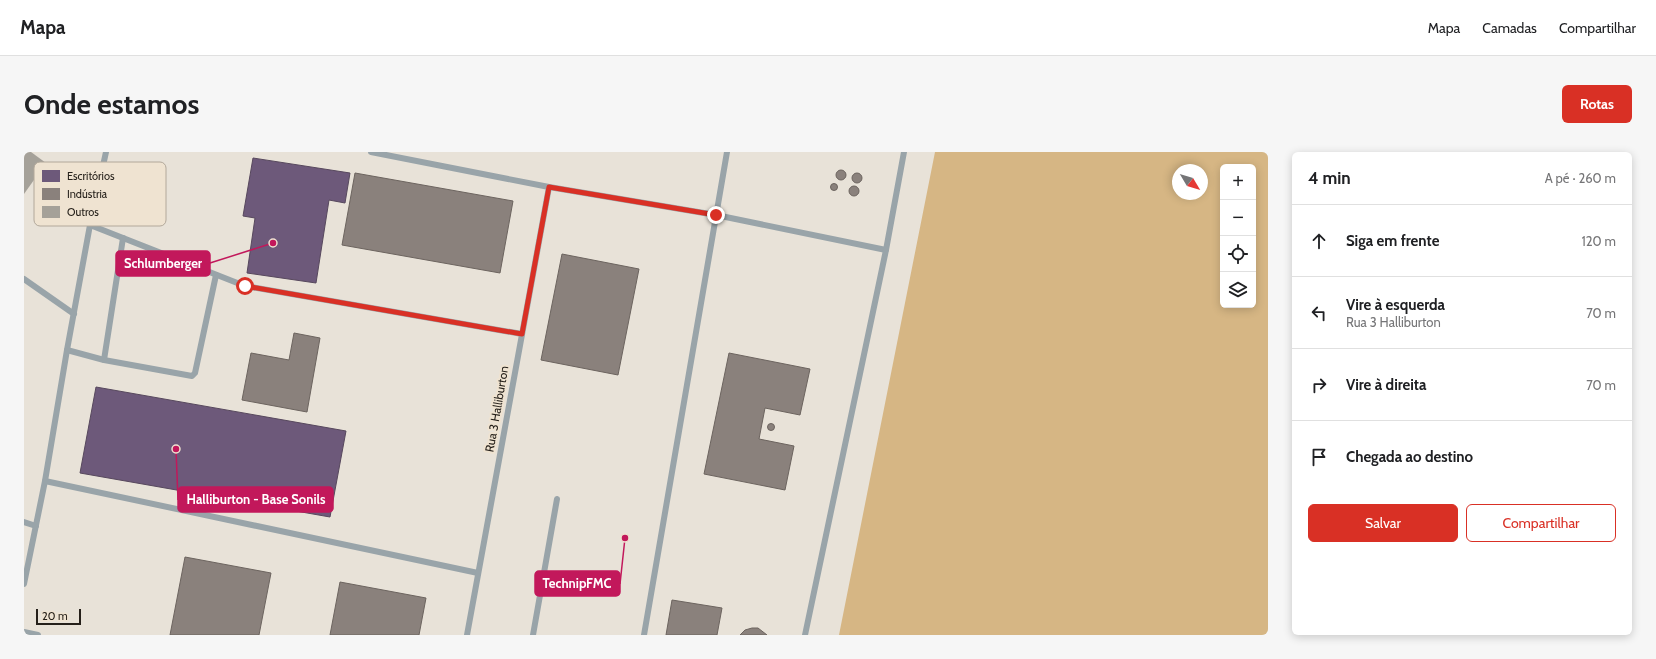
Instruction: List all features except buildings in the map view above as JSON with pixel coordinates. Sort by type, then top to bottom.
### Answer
[{"type":"lane","points":[[104,162],[106,152]]},
{"type":"lane","points":[[371,152],[549,187],[716,215],[886,250]]},
{"type":"lane","points":[[644,635],[727,152]]},
{"type":"lane","points":[[805,635],[886,250],[904,152]]},
{"type":"lane","name":"Rua 3 Halliburton","points":[[467,635],[549,187]]},
{"type":"lane","points":[[24,584],[45,481],[90,226]]},
{"type":"lane","points":[[93,226],[245,286],[522,334]]},
{"type":"lane","points":[[104,360],[123,238]]},
{"type":"lane","points":[[67,350],[104,360],[192,376],[195,373],[216,275]]},
{"type":"lane","points":[[24,278],[74,314]]},
{"type":"lane","points":[[45,481],[478,573]]},
{"type":"lane","points":[[533,635],[557,499]]},
{"type":"lane","points":[[24,522],[36,526]]},
{"type":"lane","points":[[24,632],[38,635]]},
{"type":"shaded area","points":[[935,152],[1268,152],[1268,635],[839,635]]},
{"type":"place","name":"Schlumberger","points":[[273,243]]},
{"type":"place","name":"Halliburton - Base Sonils","points":[[176,449]]},
{"type":"place","name":"TechnipFMC","points":[[625,538]]},
{"type":"route","points":[[245,286],[522,334],[549,187],[716,215]]}]
